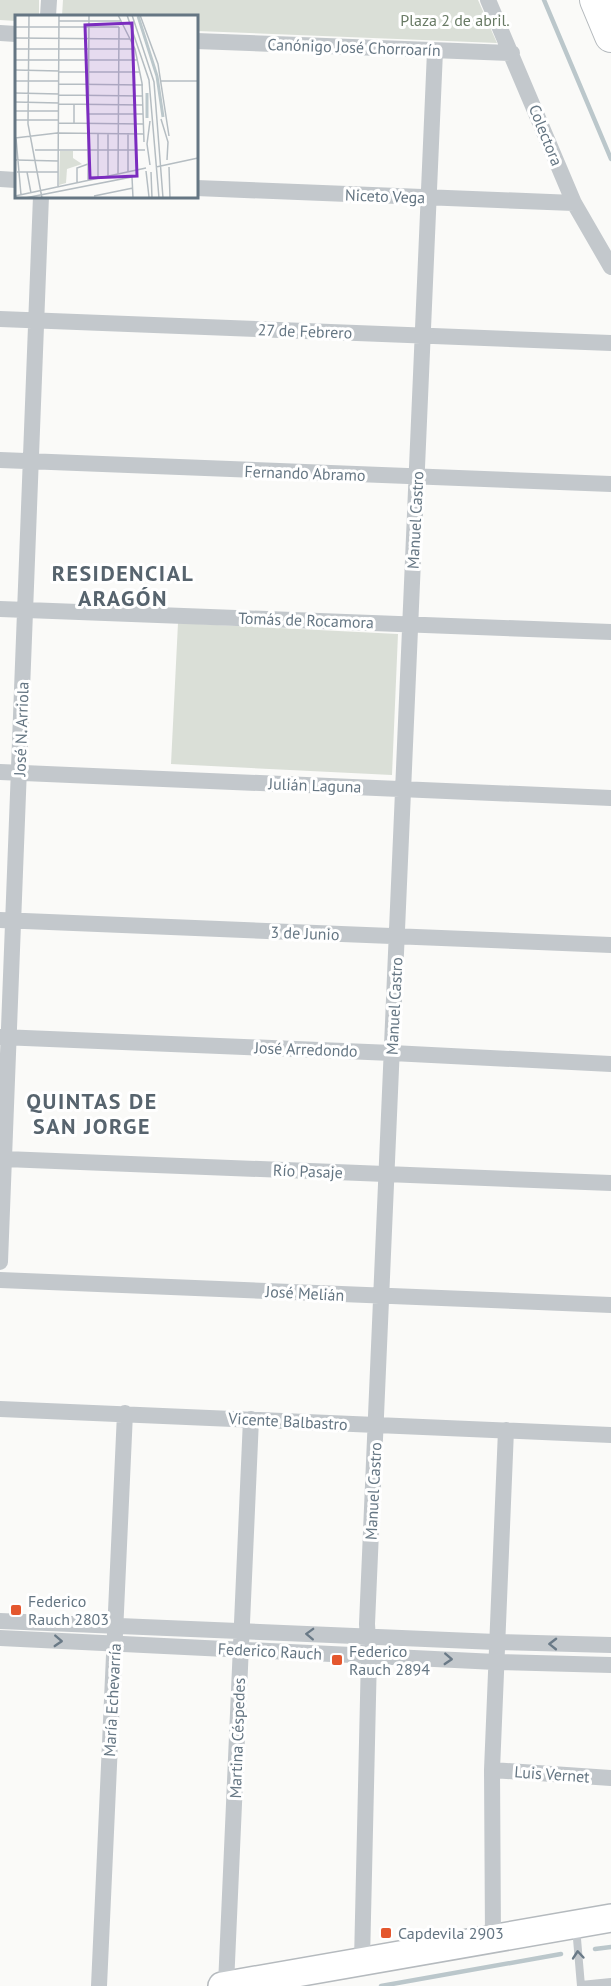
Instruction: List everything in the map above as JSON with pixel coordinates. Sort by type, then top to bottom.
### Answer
[{"type":"highway","points":[[596,0],[611,36]]},
{"type":"main road","points":[[224,1986],[611,1918]]},
{"type":"street","points":[[48,15],[49,0]]},
{"type":"street","name":"Colectora","points":[[488,0],[574,203],[611,267]]},
{"type":"street","points":[[0,33],[15,34]]},
{"type":"street","name":"Canónigo José Chorroarín","points":[[198,41],[512,53]]},
{"type":"street","name":"Manuel Castro","points":[[362,1961],[368,1636],[435,51]]},
{"type":"street","name":"Niceto Vega","points":[[198,188],[574,203]]},
{"type":"street","name":"José N. Arriola","points":[[0,1262],[5,1159],[7,921],[20,773],[41,198]]},
{"type":"street","name":"27 de Febrero","points":[[0,319],[611,343]]},
{"type":"street","name":"Fernando Abramo","points":[[0,460],[611,484]]},
{"type":"street","name":"Tomás de Rocamora","points":[[0,609],[611,632]]},
{"type":"street","name":"Julián Laguna","points":[[0,772],[611,798]]},
{"type":"street","name":"3 de Junio","points":[[7,921],[611,945]]},
{"type":"street","name":"José Arredondo","points":[[5,1037],[611,1064]]},
{"type":"street","name":"Río Pasaje","points":[[5,1159],[611,1184]]},
{"type":"street","name":"José Melián","points":[[0,1280],[611,1305]]},
{"type":"street","name":"Vicente Balbastro","points":[[0,1409],[611,1435]]},
{"type":"street","name":"María Echevarría","points":[[99,1986],[125,1413]]},
{"type":"street","name":"Martina Céspedes","points":[[224,1986],[251,1419]]},
{"type":"street","points":[[493,1938],[492,1770],[506,1430]]},
{"type":"street","name":"Federico Rauch","points":[[0,1621],[611,1645]]},
{"type":"street","name":"Federico Rauch","points":[[0,1638],[496,1662],[611,1665]]},
{"type":"street","name":"Luis Vernet","points":[[492,1770],[611,1778]]},
{"type":"lane","points":[[576,1924],[581,1985],[611,1982]]},
{"type":"green space","points":[[0,0],[39,0],[39,15],[15,15],[15,21],[0,20]]},
{"type":"green space","name":"Plaza 2 de abril.","points":[[63,0],[478,0],[497,43],[198,31],[198,15],[62,15]]},
{"type":"green space","points":[[178,623],[398,634],[392,775],[171,764]]},
{"type":"waterway","points":[[544,0],[611,159]]},
{"type":"waterway","points":[[595,1949],[611,1947]]},
{"type":"waterway","points":[[381,1986],[561,1954]]},
{"type":"place","name":"Federico Rauch 2803","points":[[16,1610]]},
{"type":"place","name":"Federico Rauch 2894","points":[[337,1660]]},
{"type":"place","name":"Capdevila 2903","points":[[386,1933]]},
{"type":"district","name":"RESIDENCIAL ARAGÓN","points":[[123,586]]},
{"type":"district","name":"QUINTAS DE SAN JORGE","points":[[92,1114]]}]
